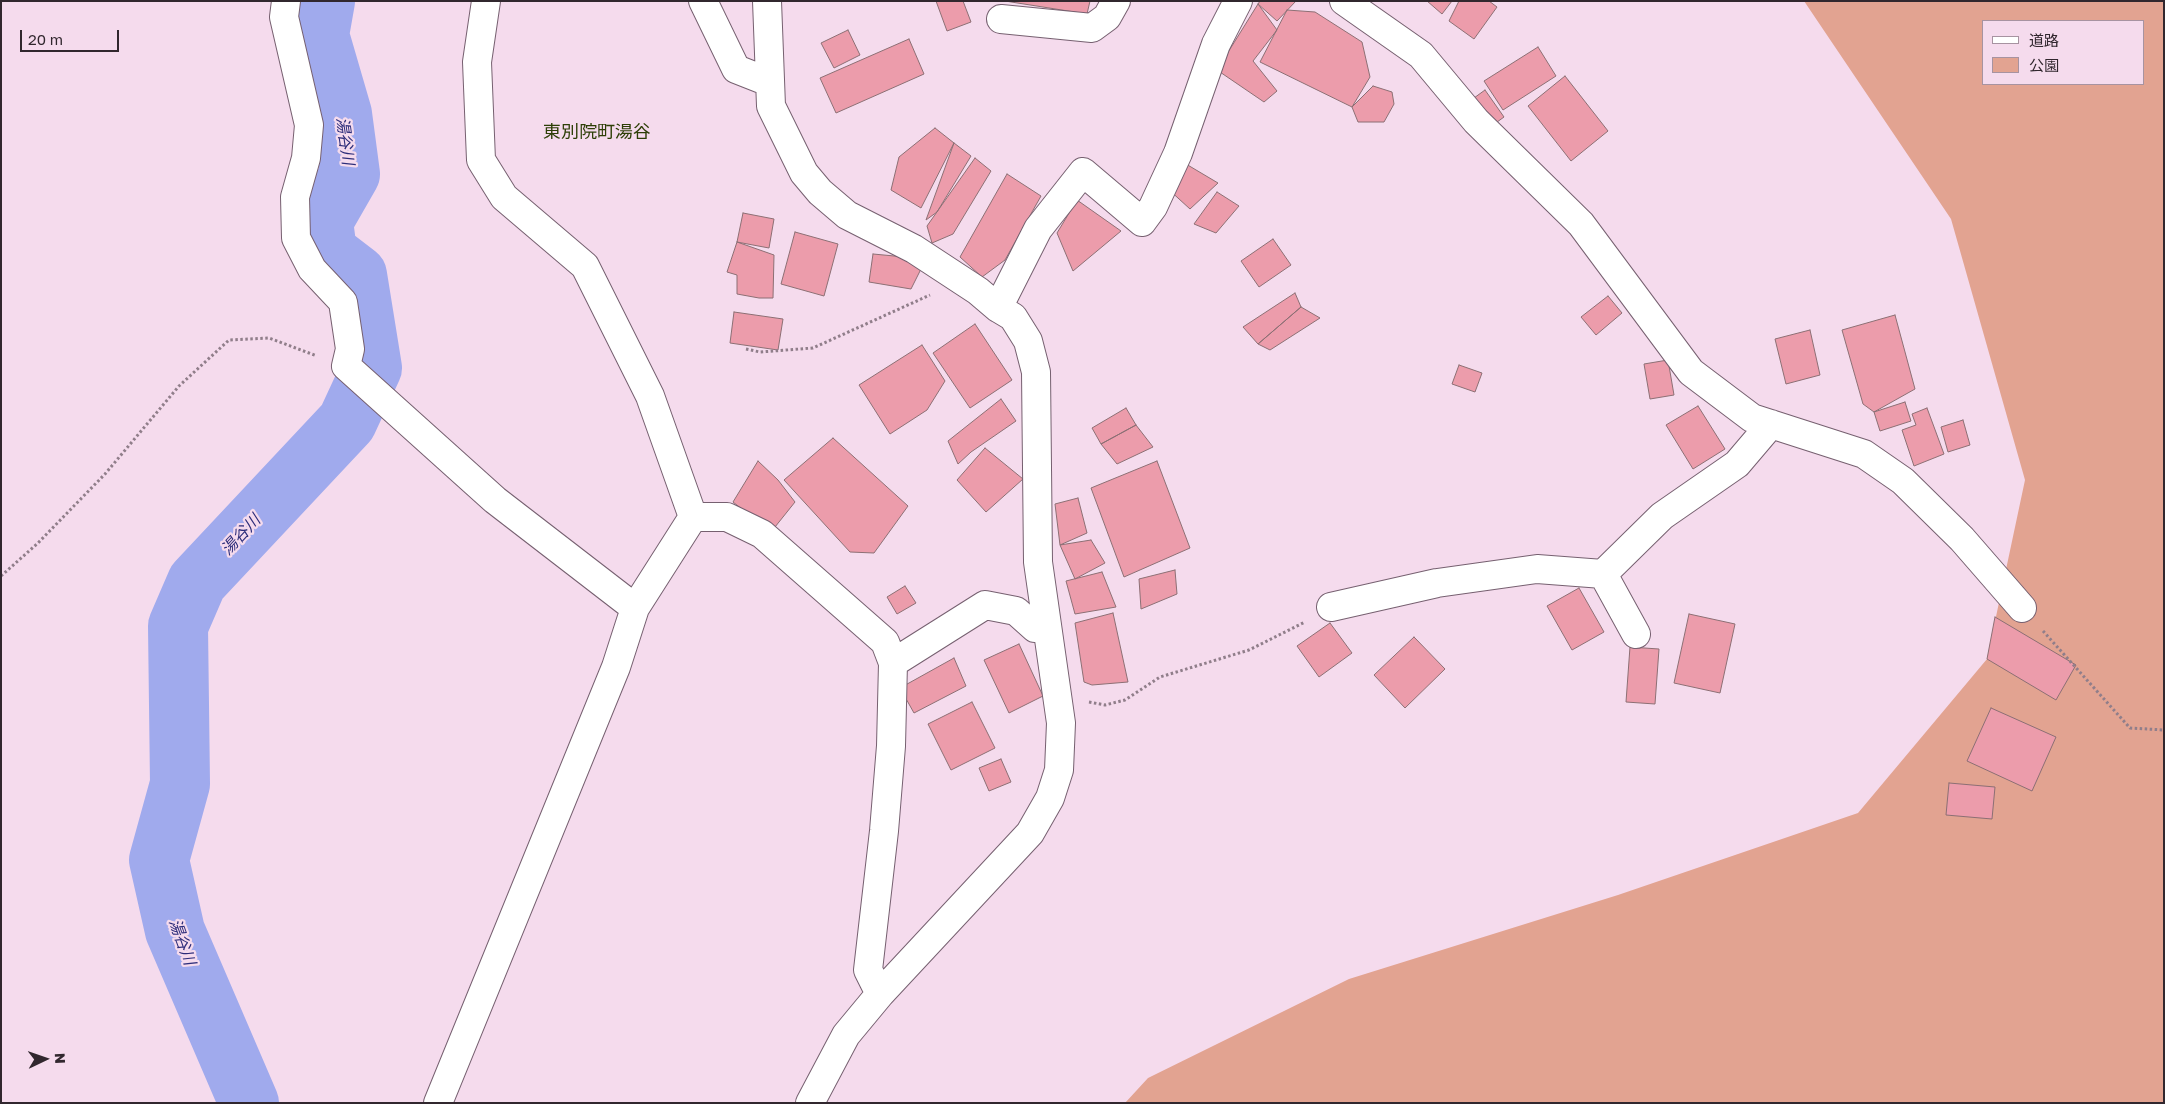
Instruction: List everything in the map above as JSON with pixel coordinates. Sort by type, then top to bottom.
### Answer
[{"type":"street","points":[[286,1],[284,17],[309,125],[306,158],[295,197],[296,238],[312,269],[343,302],[350,349],[346,366],[495,500],[635,608]]},
{"type":"street","points":[[486,1],[477,62],[481,160],[504,197],[586,266],[650,396],[693,517]]},
{"type":"street","points":[[703,1],[736,69],[769,82]]},
{"type":"street","points":[[767,1],[771,106],[804,173],[820,192],[847,215],[914,249],[978,290],[998,308],[1013,317],[1028,340],[1036,372],[1038,562],[1061,723],[1059,770],[1050,798],[1030,833],[880,994],[846,1035],[810,1103]]},
{"type":"street","points":[[1001,19],[1092,28],[1107,17],[1116,1]]},
{"type":"street","points":[[998,308],[1038,229],[1083,172],[1142,222],[1153,207],[1178,153],[1216,44],[1238,1]]},
{"type":"street","points":[[1344,1],[1421,55],[1476,121],[1581,224],[1691,372],[1752,418],[1864,454],[1903,481],[1962,539],[2022,608]]},
{"type":"street","points":[[1331,607],[1437,583],[1537,569],[1603,574],[1662,516],[1738,464],[1771,424]]},
{"type":"street","points":[[438,1103],[616,668],[635,608],[693,517]]},
{"type":"street","points":[[693,517],[727,517],[762,534],[885,642],[893,663],[890,746],[884,831],[868,970],[880,994]]},
{"type":"street","points":[[1603,574],[1636,634]]},
{"type":"street","points":[[893,663],[985,606],[1016,611],[1035,628],[1047,626]]},
{"type":"path","points":[[746,349],[760,352],[813,348],[936,293]]},
{"type":"path","points":[[1,576],[38,543],[106,474],[179,386],[229,340],[269,338],[346,366]]},
{"type":"path","points":[[1082,701],[1105,705],[1125,700],[1160,677],[1249,650],[1287,632],[1331,607]]},
{"type":"path","points":[[2022,608],[2130,728],[2164,730]]},
{"type":"green space","points":[[1804,1],[2164,1],[2164,1103],[1125,1103],[1148,1078],[1349,979],[1618,895],[1858,813],[1987,659],[2025,480],[1951,219]]},
{"type":"building","points":[[936,1],[963,1],[971,22],[947,31]]},
{"type":"building","points":[[1005,1],[1090,1],[1087,14]]},
{"type":"building","points":[[1260,1],[1296,1],[1277,21],[1258,4]]},
{"type":"building","points":[[1427,1],[1452,1],[1442,14]]},
{"type":"building","points":[[1459,1],[1489,1],[1497,7],[1474,39],[1449,21]]},
{"type":"building","points":[[1258,4],[1277,30],[1253,61],[1277,91],[1264,102],[1217,70]]},
{"type":"building","points":[[1287,10],[1315,12],[1362,42],[1370,77],[1352,107],[1260,62]]},
{"type":"building","points":[[848,30],[860,55],[834,68],[821,43]]},
{"type":"building","points":[[909,39],[924,74],[836,113],[820,78]]},
{"type":"building","points":[[1538,47],[1556,76],[1503,110],[1484,81]]},
{"type":"building","points":[[1565,76],[1608,131],[1571,161],[1528,106]]},
{"type":"building","points":[[1373,86],[1392,92],[1394,104],[1384,122],[1358,122],[1352,107]]},
{"type":"building","points":[[1485,90],[1504,117],[1493,125],[1474,98]]},
{"type":"building","points":[[935,128],[954,143],[921,208],[891,190],[899,157]]},
{"type":"building","points":[[954,143],[971,156],[937,212],[926,220]]},
{"type":"building","points":[[975,158],[991,171],[953,234],[932,243],[927,226]]},
{"type":"building","points":[[1186,164],[1218,183],[1190,209],[1167,188]]},
{"type":"building","points":[[1007,174],[1041,196],[1005,260],[982,277],[960,257]]},
{"type":"building","points":[[1217,192],[1239,206],[1216,233],[1194,224]]},
{"type":"building","points":[[1077,200],[1121,231],[1073,271],[1057,233]]},
{"type":"building","points":[[743,213],[774,219],[769,248],[737,242]]},
{"type":"building","points":[[795,232],[838,244],[824,296],[781,284]]},
{"type":"building","points":[[1273,239],[1291,265],[1259,287],[1241,261]]},
{"type":"building","points":[[737,242],[774,255],[773,298],[759,298],[737,294],[737,275],[727,272]]},
{"type":"building","points":[[873,254],[926,259],[911,289],[869,282]]},
{"type":"building","points":[[1295,293],[1301,307],[1258,344],[1243,327]]},
{"type":"building","points":[[1608,296],[1622,313],[1596,335],[1581,317]]},
{"type":"building","points":[[1301,307],[1320,318],[1270,350],[1258,344]]},
{"type":"building","points":[[734,312],[783,319],[778,350],[730,343]]},
{"type":"building","points":[[1895,315],[1915,389],[1874,412],[1863,404],[1842,330]]},
{"type":"building","points":[[975,324],[1012,380],[970,408],[933,353]]},
{"type":"building","points":[[1810,330],[1820,375],[1786,384],[1775,339]]},
{"type":"building","points":[[922,345],[945,381],[927,410],[890,434],[859,385]]},
{"type":"building","points":[[1668,360],[1674,395],[1650,399],[1644,364]]},
{"type":"building","points":[[1459,365],[1482,373],[1475,392],[1452,384]]},
{"type":"building","points":[[1001,399],[1016,421],[971,452],[958,464],[948,441]]},
{"type":"building","points":[[1905,402],[1911,421],[1880,431],[1874,412]]},
{"type":"building","points":[[1698,406],[1725,449],[1693,469],[1666,425]]},
{"type":"building","points":[[1126,408],[1136,425],[1101,444],[1092,428]]},
{"type":"building","points":[[1927,408],[1944,454],[1914,466],[1902,430],[1916,425],[1912,414]]},
{"type":"building","points":[[1963,420],[1970,445],[1948,452],[1941,427]]},
{"type":"building","points":[[1136,425],[1153,447],[1117,464],[1101,444]]},
{"type":"building","points":[[833,438],[908,506],[874,553],[850,552],[784,480]]},
{"type":"building","points":[[985,448],[1023,479],[986,512],[957,480]]},
{"type":"building","points":[[758,461],[778,480],[795,502],[771,532],[733,502]]},
{"type":"building","points":[[1157,461],[1190,548],[1124,577],[1091,488]]},
{"type":"building","points":[[1078,498],[1087,533],[1060,545],[1055,504]]},
{"type":"building","points":[[1091,540],[1105,563],[1075,579],[1060,545]]},
{"type":"building","points":[[1175,570],[1177,594],[1141,609],[1139,579]]},
{"type":"building","points":[[1102,572],[1116,607],[1075,614],[1066,581]]},
{"type":"building","points":[[905,586],[916,603],[897,614],[887,597]]},
{"type":"building","points":[[1579,588],[1604,632],[1572,650],[1547,606]]},
{"type":"building","points":[[1113,613],[1128,682],[1092,685],[1084,682],[1075,623]]},
{"type":"building","points":[[1689,614],[1735,624],[1720,693],[1674,683]]},
{"type":"building","points":[[1995,617],[2076,665],[2056,700],[1987,659]]},
{"type":"building","points":[[1330,623],[1352,653],[1319,677],[1297,646]]},
{"type":"building","points":[[1414,637],[1445,669],[1405,708],[1374,675]]},
{"type":"building","points":[[1019,644],[1043,696],[1009,713],[984,660]]},
{"type":"building","points":[[1630,647],[1659,649],[1655,704],[1626,702]]},
{"type":"building","points":[[954,658],[966,686],[914,713],[900,688]]},
{"type":"building","points":[[972,702],[995,748],[951,770],[928,724]]},
{"type":"building","points":[[1991,708],[2056,737],[2032,791],[1967,761]]},
{"type":"building","points":[[1001,759],[1011,782],[989,791],[979,768]]},
{"type":"building","points":[[1949,783],[1995,787],[1992,819],[1946,815]]},
{"type":"waterway","name":"湯谷川","points":[[249,1103],[175,931],[159,860],[180,784],[178,626],[197,582],[347,422],[372,368],[357,275],[327,252],[323,221],[350,174],[342,114],[319,35],[325,1]]},
{"type":"district","name":"東別院町湯谷","points":[[597,132]]}]
